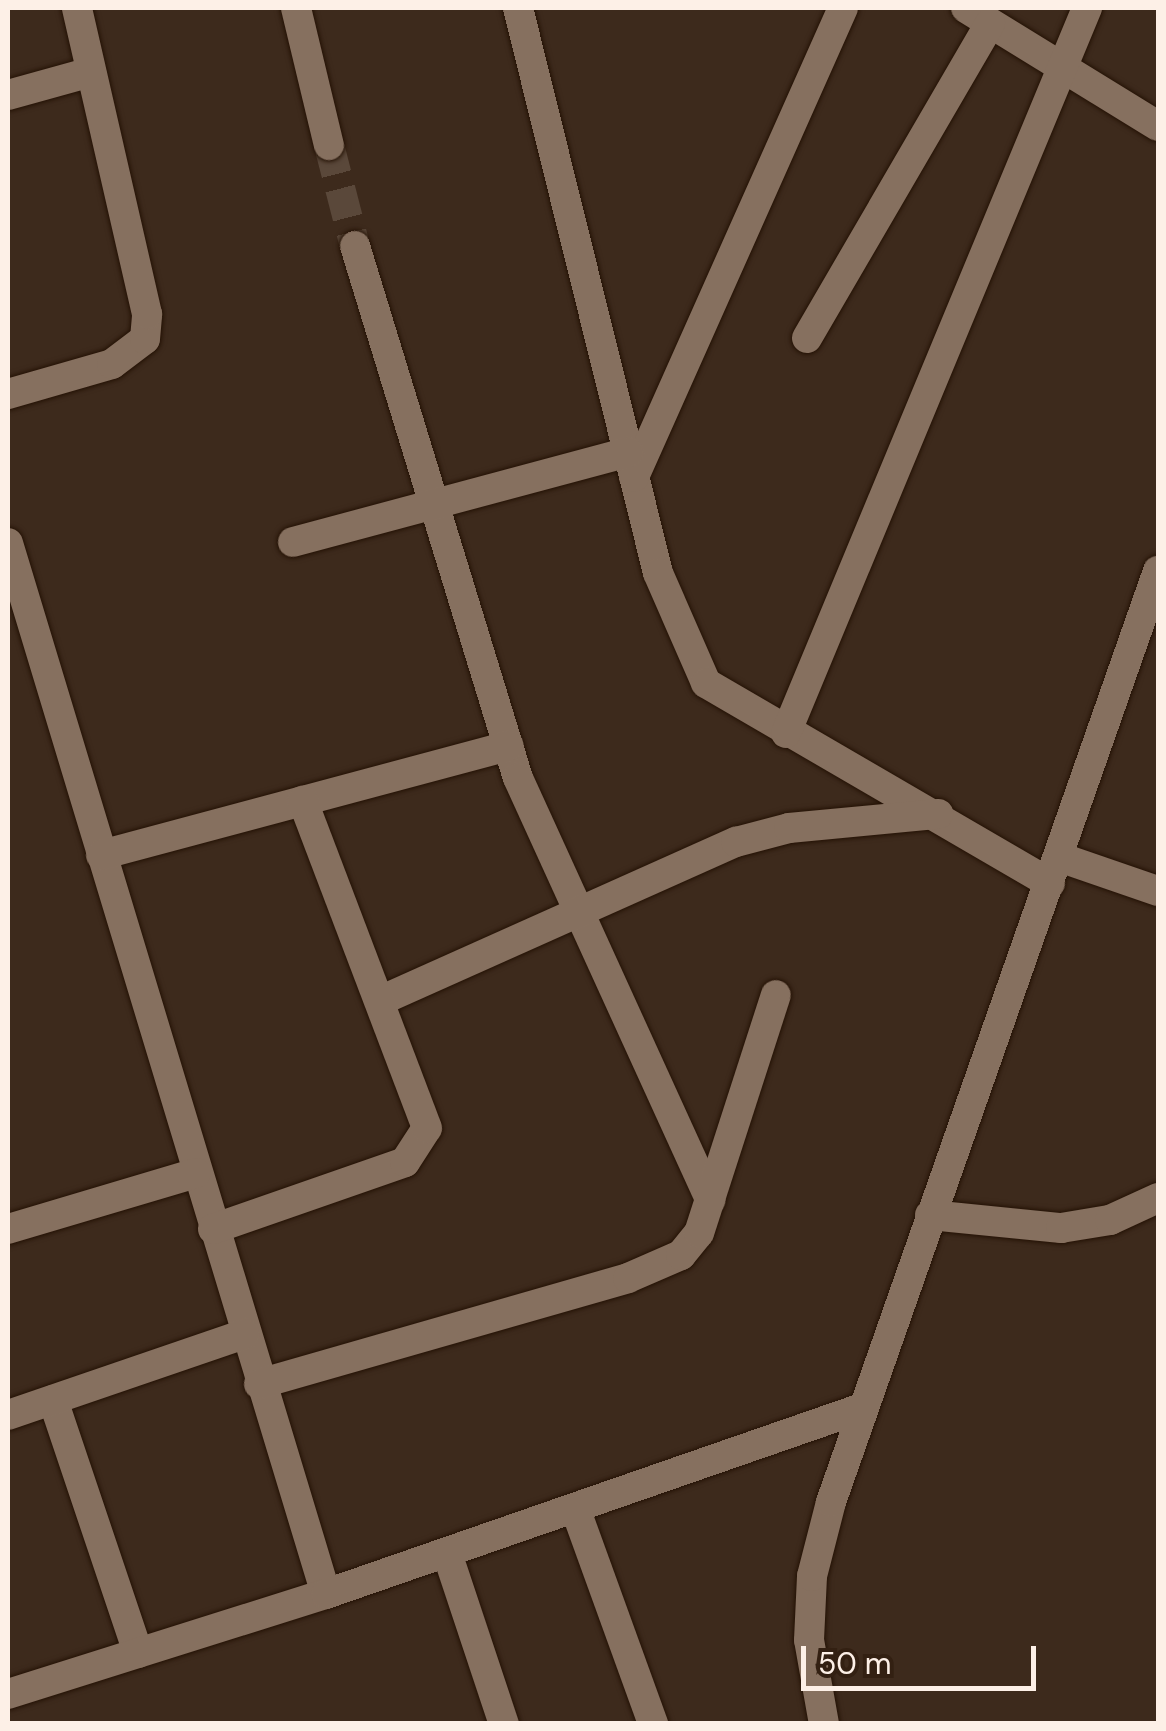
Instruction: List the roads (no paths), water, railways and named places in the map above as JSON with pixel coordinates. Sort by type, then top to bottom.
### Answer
[{"type":"street","points":[[8,394],[112,364],[144,338],[147,314],[76,8]]},
{"type":"street","points":[[296,8],[330,145]]},
{"type":"street","points":[[518,8],[658,573],[706,682],[786,732],[938,814],[1054,870],[1158,891]]},
{"type":"street","points":[[631,464],[843,8]]},
{"type":"street","points":[[786,732],[1059,67],[1087,8]]},
{"type":"street","points":[[807,338],[978,15],[1158,126]]},
{"type":"street","points":[[8,94],[92,72]]},
{"type":"street","points":[[355,246],[508,746],[578,911],[710,1200]]},
{"type":"street","points":[[293,542],[434,505],[631,464]]},
{"type":"street","points":[[8,543],[259,1384],[326,1594]]},
{"type":"street","points":[[824,1724],[809,1640],[812,1576],[862,1408],[1158,571]]},
{"type":"street","points":[[101,856],[508,746]]},
{"type":"street","points":[[213,1229],[406,1162],[421,1148],[424,1106],[303,801]]},
{"type":"street","points":[[382,1000],[736,842],[790,828],[938,814]]},
{"type":"street","points":[[259,1384],[659,1266],[699,1233],[776,995]]},
{"type":"street","points":[[8,1229],[196,1173]]},
{"type":"street","points":[[930,1215],[1061,1228],[1110,1220],[1158,1198]]},
{"type":"street","points":[[8,1416],[244,1334]]},
{"type":"street","points":[[53,1400],[138,1653]]},
{"type":"street","points":[[8,1694],[326,1594],[862,1408]]},
{"type":"street","points":[[575,1508],[653,1724]]},
{"type":"street","points":[[447,1553],[504,1724]]},
{"type":"tunnel","points":[[329,145],[355,246]]}]
